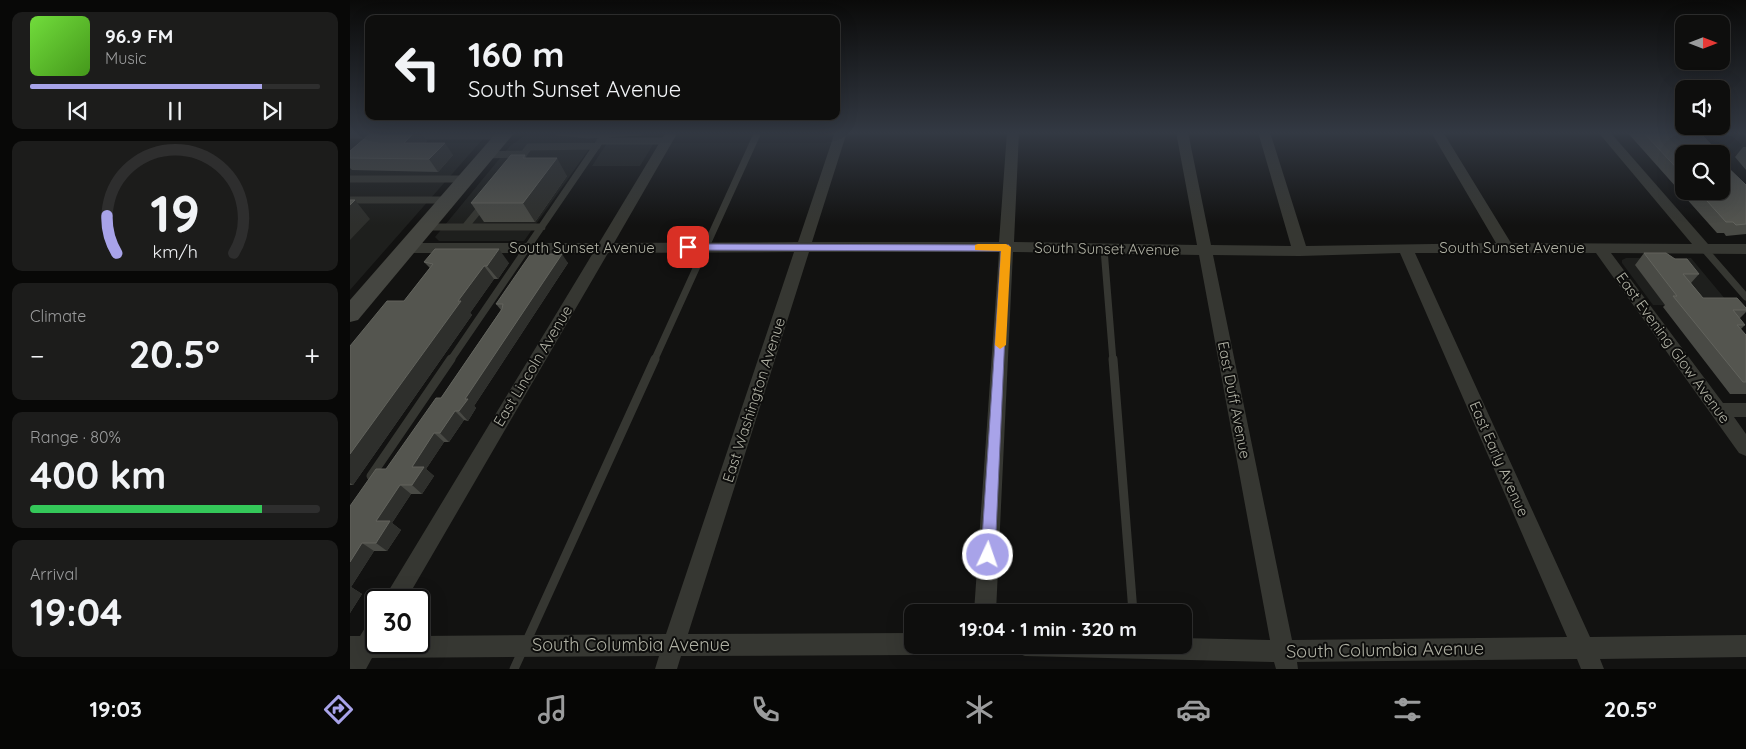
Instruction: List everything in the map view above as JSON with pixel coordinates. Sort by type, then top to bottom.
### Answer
[{"type":"street","points":[[350,314],[479,163]]},
{"type":"street","name":"East Lincoln Avenue","points":[[401,589],[653,163]]},
{"type":"street","name":"East Washington Avenue","points":[[666,669],[832,163]]},
{"type":"street","points":[[985,604],[1011,163]]},
{"type":"street","name":"East Duff Avenue","points":[[1188,163],[1285,660]]},
{"type":"street","points":[[1273,163],[1300,251]]},
{"type":"street","points":[[1456,163],[1507,248]]},
{"type":"street","points":[[1631,163],[1705,250]]},
{"type":"street","name":"South Sunset Avenue","points":[[407,248],[1006,247],[1300,251],[1405,248],[1746,249]]},
{"type":"street","name":"East Early Avenue","points":[[1405,248],[1593,669]]},
{"type":"street","name":"East Evening Glow Avenue","points":[[1600,249],[1746,448]]},
{"type":"street","points":[[1718,410],[1746,410]]},
{"type":"street","points":[[354,669],[364,642]]},
{"type":"street","name":"South Columbia Avenue","points":[[364,642],[524,646],[904,644]]},
{"type":"street","name":"South Columbia Avenue","points":[[1192,651],[1285,660],[1583,648],[1746,646]]},
{"type":"lane","points":[[512,169],[517,163]]},
{"type":"lane","points":[[367,482],[585,163]]},
{"type":"lane","points":[[514,669],[744,163]]},
{"type":"lane","points":[[350,179],[466,179]]},
{"type":"lane","points":[[465,227],[489,198]]},
{"type":"lane","points":[[350,200],[447,200]]},
{"type":"lane","points":[[425,227],[542,227]]},
{"type":"lane","points":[[1104,249],[1132,604]]},
{"type":"lane","points":[[1705,250],[1746,297]]},
{"type":"shaded area","points":[[350,163],[462,163],[350,290]]},
{"type":"shaded area","points":[[496,163],[579,163],[524,241],[439,241],[435,237]]},
{"type":"shaded area","points":[[594,163],[642,163],[640,166],[592,166]]},
{"type":"shaded area","points":[[1626,258],[1691,258],[1731,306],[1653,305],[1622,263],[1622,260]]},
{"type":"building","points":[[504,163],[553,163],[523,203],[471,203]]},
{"type":"building","points":[[1730,170],[1746,185],[1746,224],[1736,225],[1733,222],[1726,222],[1706,200],[1730,200]]},
{"type":"building","points":[[435,249],[499,249],[458,301],[461,301],[350,454],[350,346],[387,301],[404,301],[433,264],[424,262]]},
{"type":"building","points":[[534,249],[550,249],[546,254],[562,254],[465,399],[468,399],[459,411],[455,411],[440,433],[434,433],[412,467],[424,467],[412,485],[400,485],[376,521],[390,521],[376,543],[362,543],[350,562],[350,506],[376,469],[386,469],[436,398],[441,398],[502,309],[503,304],[496,304]]},
{"type":"building","points":[[1644,253],[1666,253],[1675,259],[1687,259],[1699,274],[1683,274],[1703,298],[1737,298],[1746,308],[1746,310],[1733,310],[1745,325],[1737,325],[1746,335],[1746,382],[1743,382],[1673,296],[1677,296]]},
{"type":"slow traffic","points":[[978,247],[1006,247],[1000,345]]},
{"type":"route","points":[[688,247],[1006,247],[988,555]]}]
